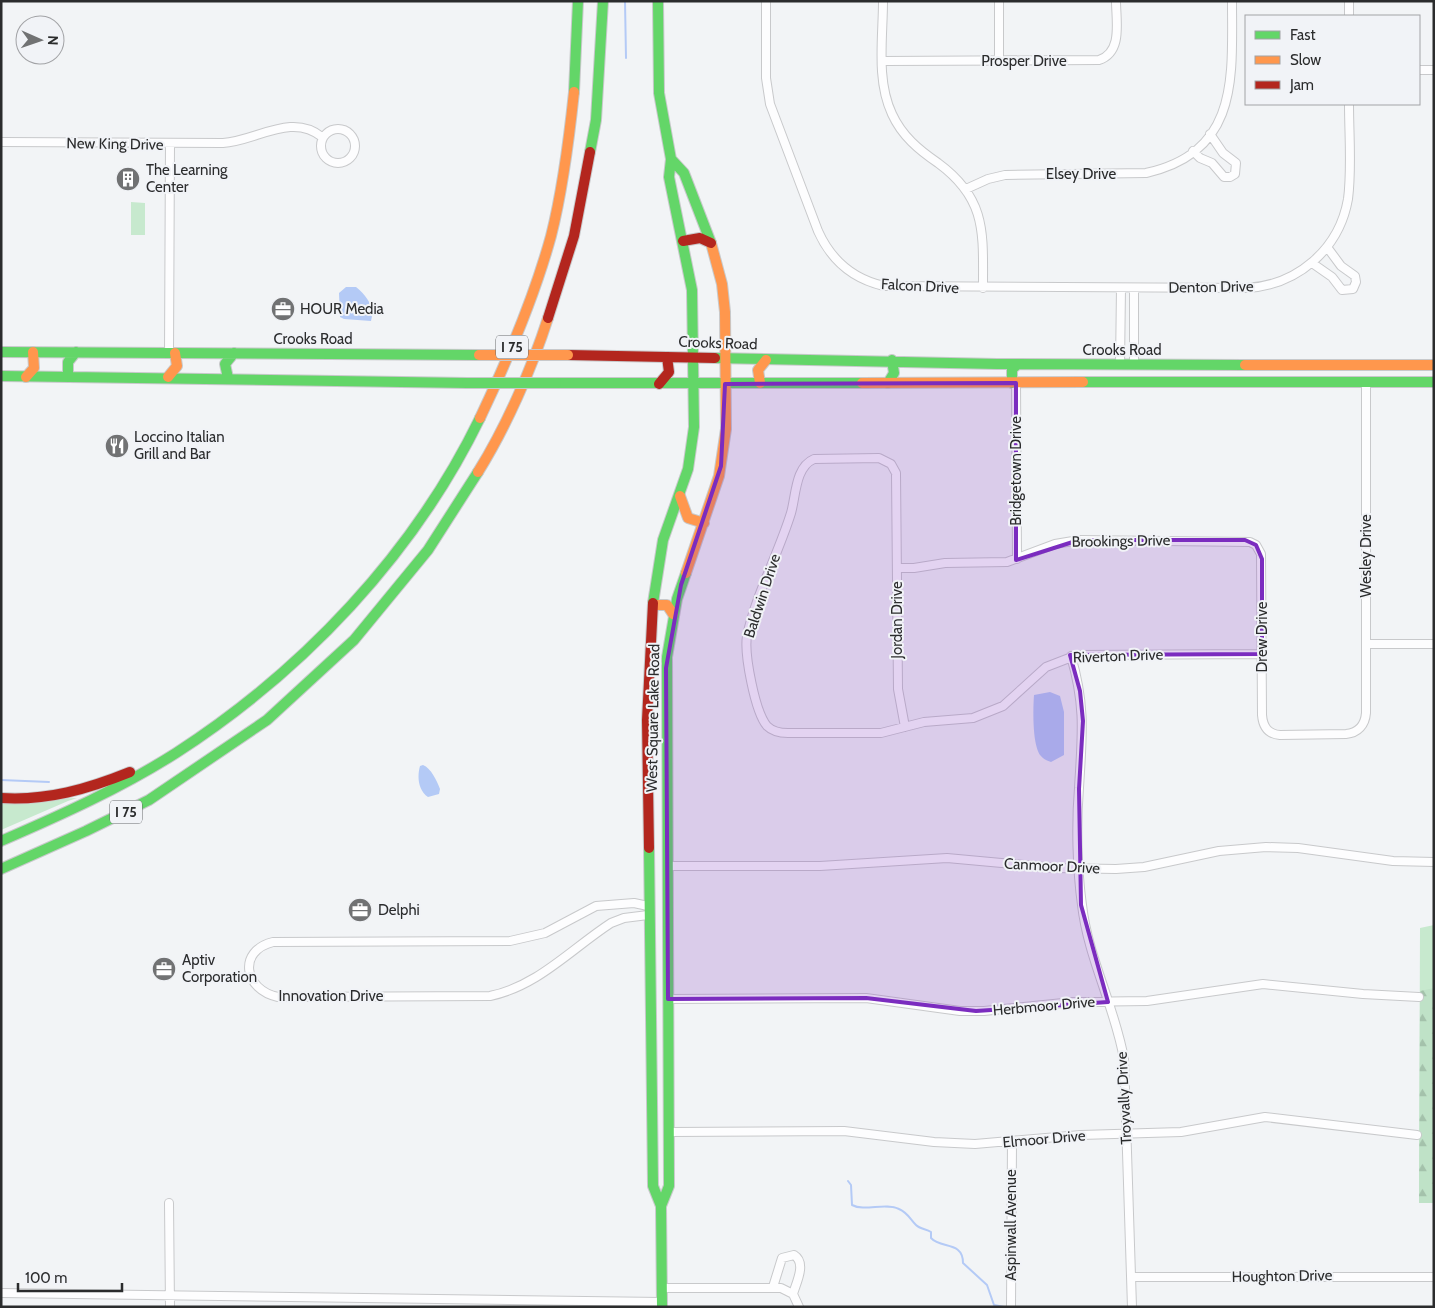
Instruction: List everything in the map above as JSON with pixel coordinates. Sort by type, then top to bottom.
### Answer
[{"type":"main road","name":"I 75","points":[[1,841],[66,814],[124,784],[177,752],[254,696],[317,639],[404,541],[446,479],[503,370],[537,281],[550,236],[566,158],[572,113],[578,1]]},
{"type":"main road","name":"I 75","points":[[1,869],[114,819],[170,787],[223,752],[266,720],[349,644],[382,608],[423,557],[487,459],[530,370],[555,306],[581,212],[591,160],[602,66],[603,1]]},
{"type":"main road","name":"West Square Lake Road","points":[[658,1],[660,102],[671,159],[669,177],[692,290],[694,384],[692,448],[680,495],[661,550],[654,581],[653,605],[648,766],[648,911],[653,1186],[661,1206],[662,1304]]},
{"type":"main road","name":"West Square Lake Road","points":[[661,1206],[669,1186],[666,668],[673,614],[685,574],[715,492],[723,457],[725,384],[724,298],[711,243],[684,173],[671,159]]},
{"type":"main road","points":[[683,241],[700,238],[711,243]]},
{"type":"main road","name":"Crooks Road","points":[[1,352],[568,355],[1120,365],[1434,365]]},
{"type":"main road","points":[[26,377],[32,372],[35,364],[33,352]]},
{"type":"main road","points":[[68,377],[68,362],[76,352]]},
{"type":"main road","points":[[168,377],[177,366],[172,353]]},
{"type":"main road","points":[[228,378],[224,367],[226,359],[234,353]]},
{"type":"main road","points":[[659,384],[669,374],[670,365],[667,357]]},
{"type":"main road","points":[[760,384],[757,372],[761,363],[766,360]]},
{"type":"main road","points":[[888,383],[894,373],[892,360]]},
{"type":"main road","points":[[1014,383],[1012,368],[1018,364]]},
{"type":"main road","points":[[1128,381],[1134,373],[1134,365]]},
{"type":"main road","points":[[1365,382],[1361,376],[1363,370],[1370,365]]},
{"type":"main road","name":"Crooks Road","points":[[1,376],[228,378],[338,382],[659,384],[1128,381],[1434,382]]},
{"type":"main road","points":[[680,495],[681,506],[688,518],[695,522],[704,523]]},
{"type":"main road","points":[[653,605],[667,605],[673,614]]},
{"type":"main road","points":[[1,798],[24,800],[63,796],[91,788],[177,752]]},
{"type":"main road","points":[[648,766],[655,773],[662,774],[667,771]]},
{"type":"main road","points":[[648,911],[662,908],[668,916]]},
{"type":"main road","points":[[653,1158],[660,1165],[669,1163]]},
{"type":"street","name":"Falcon Drive","points":[[766,1],[766,78],[770,104],[818,231],[827,249],[849,272],[876,284],[900,288],[1134,288]]},
{"type":"street","points":[[882,1],[882,61],[886,98],[902,131],[915,146],[953,175],[966,189],[974,202],[982,223],[983,288]]},
{"type":"street","points":[[999,1],[999,61]]},
{"type":"street","name":"Prosper Drive","points":[[882,61],[1096,61],[1103,59],[1110,53],[1115,44],[1116,1]]},
{"type":"street","name":"Elsey Drive","points":[[966,189],[988,179],[1005,175],[1146,173],[1176,163],[1194,151],[1210,134],[1224,110],[1231,85],[1232,1]]},
{"type":"street","points":[[1349,1],[1349,15]]},
{"type":"street","points":[[1420,70],[1434,70]]},
{"type":"street","name":"Denton Drive","points":[[1134,288],[1256,287],[1287,279],[1312,263],[1327,247],[1339,228],[1348,198],[1349,105]]},
{"type":"street","points":[[170,143],[238,142],[292,126],[308,129],[322,137]]},
{"type":"street","points":[[331,130],[348,132],[354,140],[353,154],[343,162],[330,161],[322,150],[322,137],[331,130]]},
{"type":"street","points":[[1194,151],[1200,158],[1212,163],[1224,177],[1230,177],[1235,174],[1236,163],[1225,155],[1210,134]]},
{"type":"street","name":"New King Drive","points":[[1,142],[170,143],[172,353]]},
{"type":"street","points":[[1312,263],[1332,277],[1342,290],[1353,289],[1356,282],[1355,276],[1341,266],[1327,247]]},
{"type":"street","points":[[1120,288],[1120,365]]},
{"type":"street","points":[[1134,288],[1134,365]]},
{"type":"street","name":"Wesley Drive","points":[[1267,730],[1276,735],[1346,734],[1360,729],[1366,713],[1365,382]]},
{"type":"street","name":"Bridgetown Drive","points":[[1014,383],[1017,559]]},
{"type":"street","name":"Jordan Drive","points":[[806,463],[818,458],[875,458],[885,460],[893,466],[897,480],[898,689],[905,727]]},
{"type":"street","name":"Baldwin Drive","points":[[806,463],[800,473],[790,514],[746,636],[748,668],[763,719],[770,729],[788,733],[873,733],[905,727]]},
{"type":"street","name":"Brookings Drive","points":[[898,568],[914,568],[945,563],[1000,562],[1017,559],[1055,544],[1078,540],[1246,540],[1256,545]]},
{"type":"street","name":"Drew Drive","points":[[1256,545],[1262,560],[1262,715],[1267,730]]},
{"type":"street","points":[[1366,644],[1434,644]]},
{"type":"street","name":"Riverton Drive","points":[[905,727],[931,721],[973,718],[990,712],[1008,702],[1041,670],[1071,656],[1092,654],[1262,654]]},
{"type":"street","name":"Troyvally Drive","points":[[1071,656],[1080,691],[1083,721],[1078,789],[1079,869],[1086,933],[1124,1059],[1132,1307]]},
{"type":"street","name":"Canmoor Drive","points":[[668,866],[820,866],[947,858],[1079,869],[1136,868],[1219,851],[1266,847],[1298,848],[1393,861],[1434,862]]},
{"type":"street","name":"Innovation Drive","points":[[634,903],[648,911],[611,923],[526,985],[490,996],[278,997],[258,989],[250,978],[250,964],[256,952],[266,944],[273,942],[510,941],[545,933],[596,906],[634,903]]},
{"type":"street","name":"Herbmoor Drive","points":[[668,998],[866,998],[976,1011],[1073,1002],[1167,998],[1263,984],[1363,994],[1419,997]]},
{"type":"street","name":"Elmoor Drive","points":[[669,1132],[844,1131],[951,1144],[1012,1142],[1063,1136],[1181,1132],[1265,1117],[1417,1135]]},
{"type":"street","name":"Aspinwall Avenue","points":[[1011,1307],[1012,1142]]},
{"type":"street","points":[[169,1203],[170,1307]]},
{"type":"street","points":[[773,1288],[782,1258],[790,1255],[799,1259],[801,1265],[793,1294]]},
{"type":"street","name":"Houghton Drive","points":[[1131,1277],[1434,1277]]},
{"type":"street","points":[[662,1288],[784,1288],[793,1294],[799,1307]]},
{"type":"street","points":[[1,1292],[662,1304]]},
{"type":"highlighted area","points":[[1016,383],[1016,560],[1079,540],[1245,540],[1256,545],[1262,559],[1262,654],[1070,655],[1080,691],[1083,721],[1079,789],[1081,905],[1108,1002],[976,1011],[866,998],[668,999],[666,668],[681,585],[721,466],[725,384]]},
{"type":"green space","points":[[131,202],[145,203],[145,235],[131,235]]},
{"type":"green space","points":[[77,798],[68,801],[1,830],[1,801]]},
{"type":"green space","points":[[1434,925],[1434,1203],[1419,1203],[1420,928]]},
{"type":"green space","points":[[1434,988],[1434,1203],[1419,1203],[1420,991]]},
{"type":"water","points":[[346,287],[356,287],[367,298],[372,311],[371,321],[340,317],[339,293]]},
{"type":"water","points":[[1050,692],[1060,696],[1064,712],[1064,755],[1051,762],[1043,758],[1038,751],[1033,717],[1034,695]]},
{"type":"water","points":[[423,765],[429,769],[435,779],[440,789],[439,794],[428,797],[422,791],[419,783],[419,774],[420,766]]},
{"type":"waterway","points":[[625,1],[626,58]]},
{"type":"waterway","points":[[1,780],[49,782]]},
{"type":"waterway","points":[[848,1181],[851,1185],[852,1205],[863,1208],[888,1206],[907,1214],[918,1226],[931,1232],[931,1238],[935,1241],[956,1248],[962,1256],[963,1263],[987,1285],[994,1305],[1004,1307]]},
{"type":"traffic: fast","points":[[574,92],[578,1]]},
{"type":"traffic: fast","points":[[590,152],[596,120],[603,1]]},
{"type":"traffic: fast","points":[[653,603],[663,540],[688,469],[694,427],[692,290],[669,177],[671,159],[659,93],[658,1]]},
{"type":"traffic: fast","points":[[671,159],[684,173],[711,243]]},
{"type":"traffic: fast","points":[[1,352],[479,355]]},
{"type":"traffic: fast","points":[[68,377],[68,362],[76,352]]},
{"type":"traffic: fast","points":[[228,378],[225,364],[234,353]]},
{"type":"traffic: fast","points":[[715,358],[997,364],[1245,365]]},
{"type":"traffic: fast","points":[[888,383],[894,373],[892,360]]},
{"type":"traffic: fast","points":[[1012,383],[1012,369],[1018,364]]},
{"type":"traffic: fast","points":[[1,376],[467,383]]},
{"type":"traffic: fast","points":[[1083,382],[1434,382]]},
{"type":"traffic: fast","points":[[467,383],[556,383]]},
{"type":"traffic: fast","points":[[556,383],[862,383]]},
{"type":"traffic: fast","points":[[1,841],[90,800],[155,766],[223,721],[268,685],[311,647],[351,606],[388,562],[423,516],[453,468],[480,418]]},
{"type":"traffic: fast","points":[[1,869],[149,800],[267,720],[354,640],[428,550],[478,472]]},
{"type":"traffic: fast","points":[[661,1206],[669,1186],[667,657],[677,599],[686,573]]},
{"type":"traffic: fast","points":[[649,848],[653,1186],[661,1206],[662,1307]]},
{"type":"traffic: slow","points":[[480,418],[520,328],[551,236],[565,164],[574,92]]},
{"type":"traffic: slow","points":[[686,573],[719,476],[726,429],[725,312],[722,284],[711,243]]},
{"type":"traffic: slow","points":[[478,472],[499,436],[518,397],[548,318]]},
{"type":"traffic: slow","points":[[26,377],[34,368],[33,352]]},
{"type":"traffic: slow","points":[[168,377],[177,366],[175,353]]},
{"type":"traffic: slow","points":[[479,355],[568,355]]},
{"type":"traffic: slow","points":[[760,383],[758,370],[766,360]]},
{"type":"traffic: slow","points":[[1245,365],[1434,365]]},
{"type":"traffic: slow","points":[[862,383],[1083,382]]},
{"type":"traffic: slow","points":[[680,496],[688,518],[704,523]]},
{"type":"traffic: slow","points":[[653,605],[667,605],[673,614]]},
{"type":"traffic: jam","points":[[548,318],[574,236],[590,152]]},
{"type":"traffic: jam","points":[[683,241],[700,238],[711,243]]},
{"type":"traffic: jam","points":[[568,355],[715,358]]},
{"type":"traffic: jam","points":[[659,384],[669,372],[667,357]]},
{"type":"traffic: jam","points":[[649,848],[647,720],[653,603]]},
{"type":"traffic: jam","points":[[1,798],[51,796],[99,784],[130,772]]},
{"type":"place","name":"The Learning Center","points":[[128,179]]},
{"type":"place","name":"HOUR Media","points":[[283,309]]},
{"type":"place","name":"Loccino Italian Grill and Bar","points":[[117,446]]},
{"type":"place","name":"Delphi","points":[[360,910]]},
{"type":"place","name":"Aptiv Corporation","points":[[164,969]]}]
